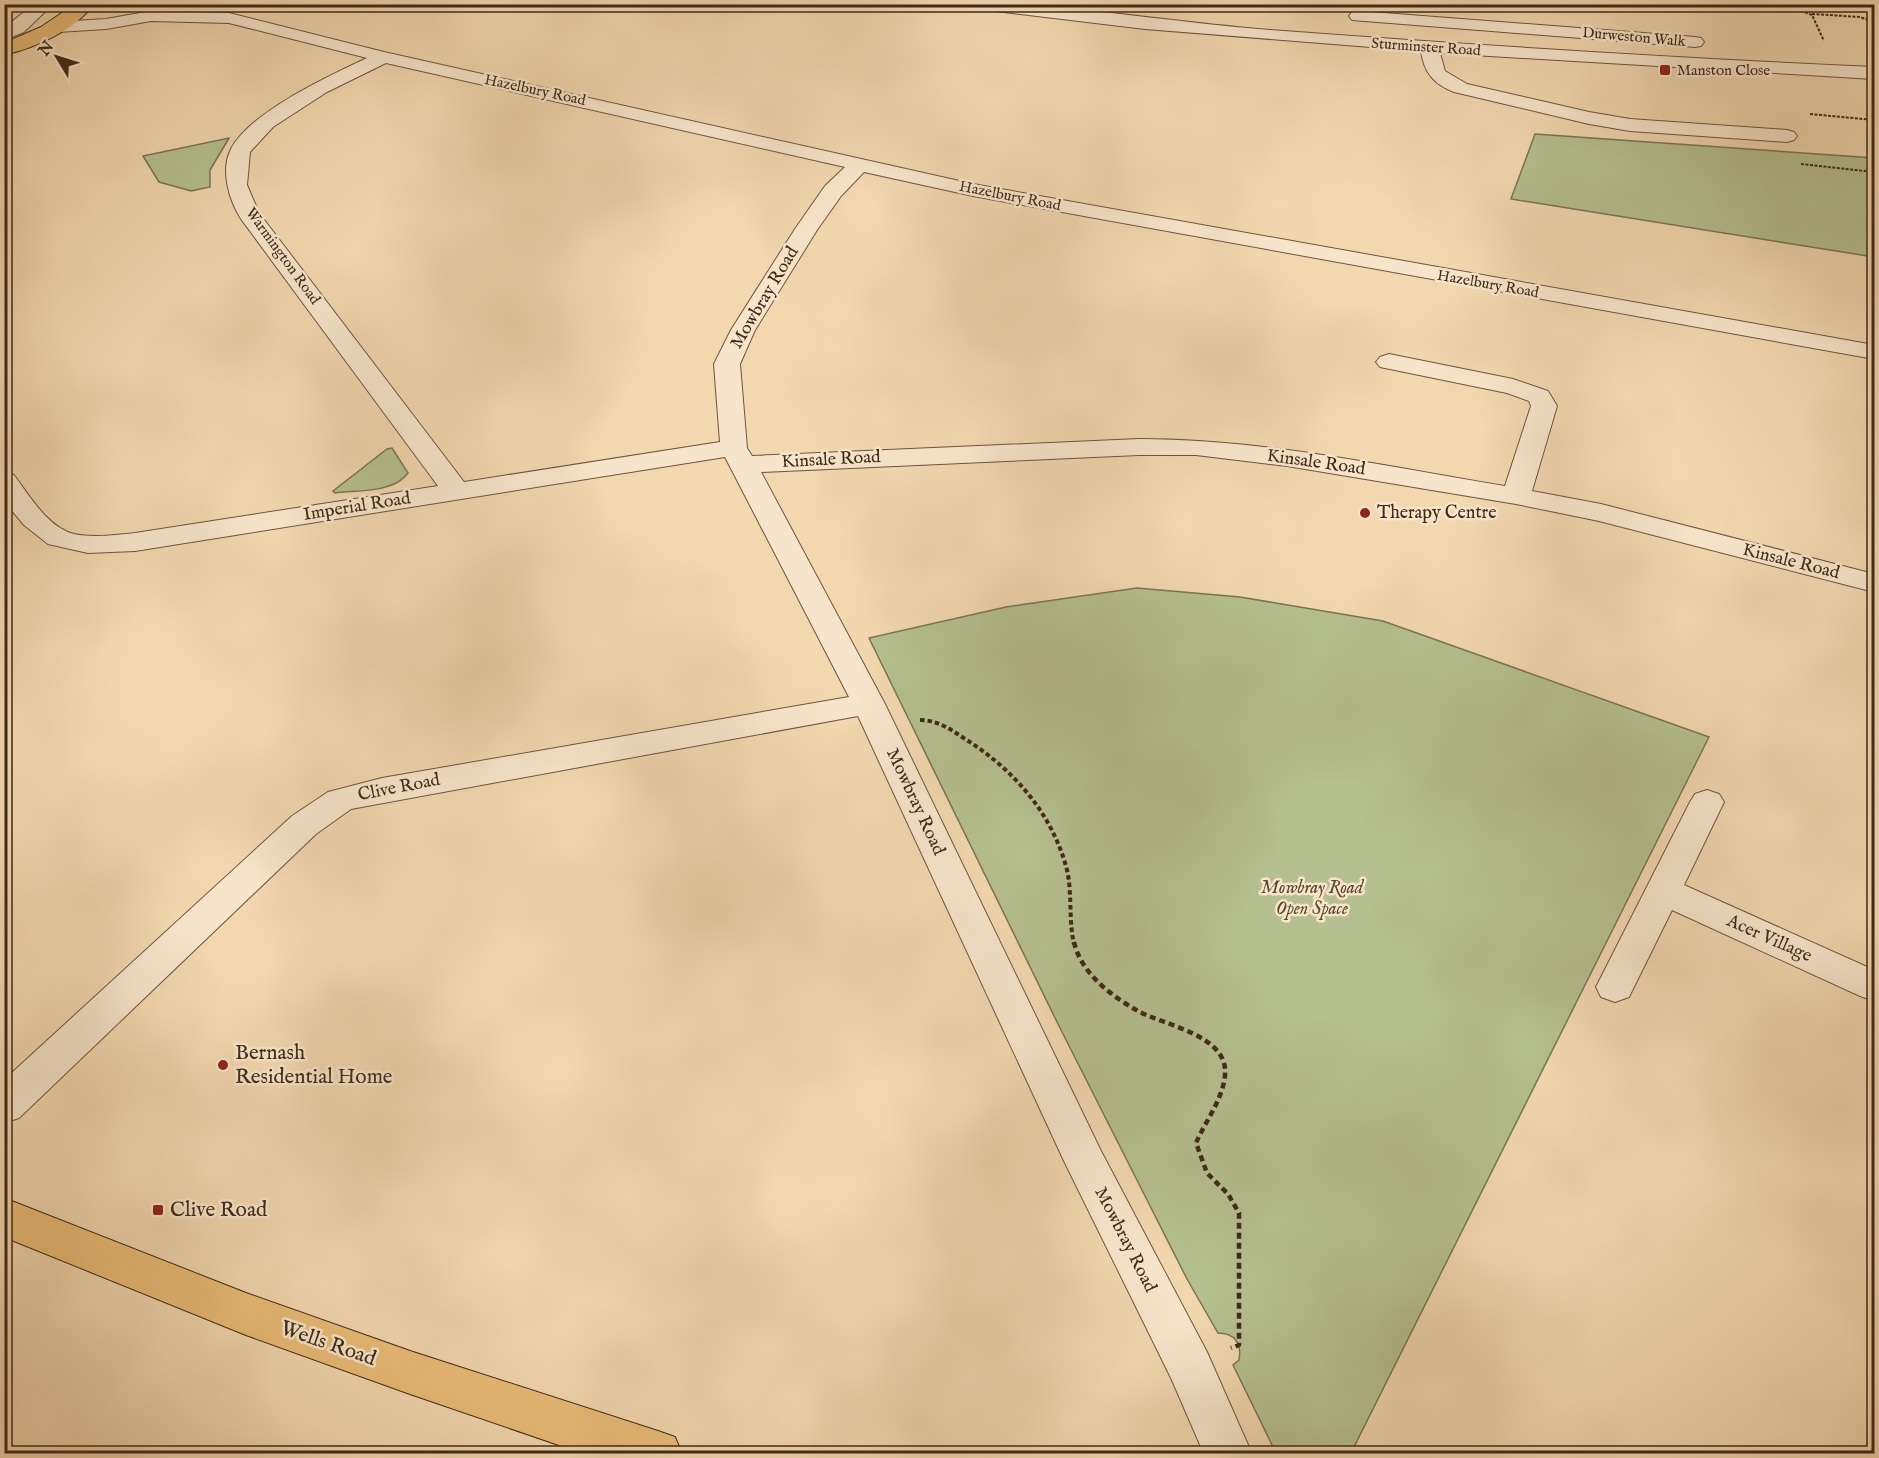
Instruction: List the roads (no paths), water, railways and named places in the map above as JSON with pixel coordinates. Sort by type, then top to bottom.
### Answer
[{"type":"main road","points":[[4,50],[38,38],[58,27],[85,6]]},
{"type":"main road","name":"Wells Road","points":[[4,1217],[196,1297],[478,1396],[658,1454]]},
{"type":"street","points":[[4,35],[18,28],[45,4]]},
{"type":"street","name":"Sturminster Road","points":[[979,4],[1069,10],[1257,35],[1572,57],[1875,73]]},
{"type":"street","name":"Hazelbury Road","points":[[85,6],[151,16],[229,18],[384,57],[600,104],[972,190],[1875,352]]},
{"type":"street","name":"Hazelbury Road","points":[[58,27],[106,24],[151,16]]},
{"type":"street","name":"Durweston Walk","points":[[1359,16],[1480,17],[1568,32],[1700,43]]},
{"type":"street","name":"Durweston Walk","points":[[1568,32],[1572,57]]},
{"type":"street","points":[[1430,47],[1433,69],[1444,81],[1461,88],[1589,118],[1630,125],[1787,136]]},
{"type":"street","name":"Warmington Road","points":[[384,57],[320,88],[266,123],[240,152],[236,184],[249,214],[456,491]]},
{"type":"street","name":"Mowbray Road","points":[[859,165],[833,191],[806,229],[743,330],[727,364],[740,456],[874,714],[1085,1161],[1190,1367],[1228,1454]]},
{"type":"street","points":[[1389,362],[1513,387],[1539,396],[1544,406],[1516,496]]},
{"type":"street","name":"Kinsale Road","points":[[740,456],[1196,447],[1287,458],[1516,496],[1601,513],[1875,583]]},
{"type":"street","name":"Imperial Road","points":[[4,481],[33,520],[51,537],[70,544],[90,546],[135,542],[456,491],[740,456]]},
{"type":"street","name":"Clive Road","points":[[4,1106],[304,825],[340,800],[393,788],[874,714]]},
{"type":"street","points":[[1615,987],[1707,802]]},
{"type":"street","name":"Acer Village","points":[[1663,891],[1875,986]]},
{"type":"place","name":"Manston Close","points":[[1665,70]]},
{"type":"place","name":"Therapy Centre","points":[[1365,513]]},
{"type":"place","name":"Bernash Residential Home","points":[[223,1065]]},
{"type":"place","name":"Clive Road","points":[[158,1210]]},
{"type":"park label","name":"Mowbray Road Open Space","points":[[1312,898]]}]
